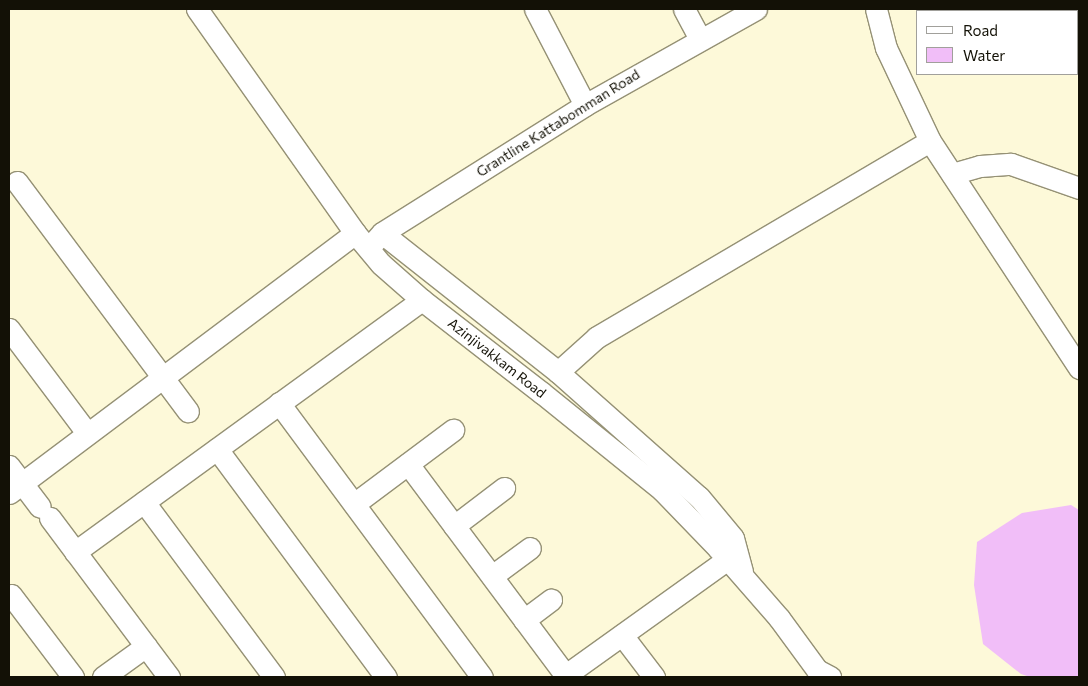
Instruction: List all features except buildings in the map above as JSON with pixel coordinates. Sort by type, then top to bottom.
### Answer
[{"type":"street","name":"Azinjivakkam Road","points":[[197,9],[368,238],[392,274],[422,300],[542,392],[662,490],[728,559],[779,618],[818,670],[830,677]]},
{"type":"street","points":[[535,9],[585,105]]},
{"type":"street","points":[[684,9],[700,39]]},
{"type":"street","name":"Grantline Kattabomman Road","points":[[15,488],[164,376],[368,238],[585,105],[756,9]]},
{"type":"street","points":[[876,9],[886,48],[930,141],[1079,368]]},
{"type":"street","points":[[558,372],[597,337],[930,141]]},
{"type":"street","points":[[952,174],[980,166],[1011,164],[1079,188]]},
{"type":"street","points":[[17,182],[164,376],[188,411]]},
{"type":"street","points":[[368,238],[558,372],[699,497],[734,538],[739,567],[747,581]]},
{"type":"street","points":[[75,552],[422,300]]},
{"type":"street","points":[[9,329],[87,433]]},
{"type":"street","points":[[279,404],[482,677]]},
{"type":"street","points":[[354,504],[453,430]]},
{"type":"street","points":[[217,449],[386,677]]},
{"type":"street","points":[[408,464],[565,677],[728,559]]},
{"type":"street","points":[[9,466],[15,488],[45,513],[169,677]]},
{"type":"street","points":[[454,526],[504,488]]},
{"type":"street","points":[[144,502],[274,677]]},
{"type":"street","points":[[492,576],[530,548]]},
{"type":"street","points":[[11,596],[73,677]]},
{"type":"street","points":[[524,620],[551,600]]},
{"type":"street","points":[[622,635],[654,677]]},
{"type":"street","points":[[103,677],[146,646]]},
{"type":"water","points":[[1071,505],[1079,510],[1079,677],[1030,677],[1021,674],[983,644],[974,585],[977,542],[1022,513]]}]
